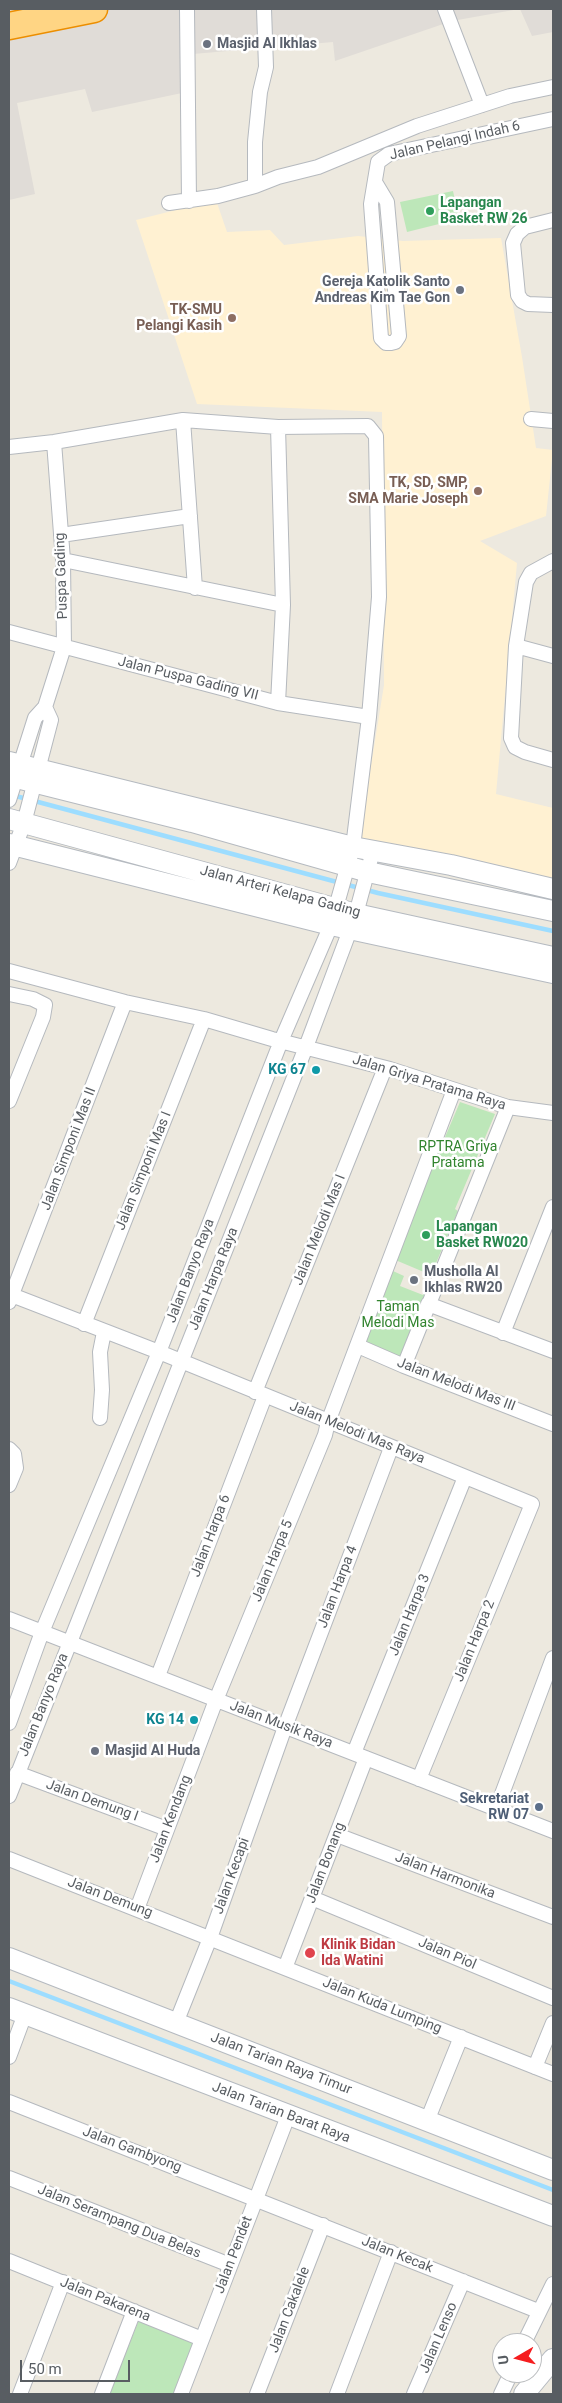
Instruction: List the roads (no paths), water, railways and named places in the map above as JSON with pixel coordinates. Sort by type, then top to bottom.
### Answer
[{"type":"highway","points":[[9,26],[94,9]]},
{"type":"street","points":[[187,9],[189,201]]},
{"type":"street","points":[[255,186],[255,142],[260,92],[266,67],[264,9]]},
{"type":"street","points":[[445,9],[482,106]]},
{"type":"street","points":[[170,203],[189,201],[255,186],[278,177],[318,167],[416,126],[510,96],[553,87]]},
{"type":"street","name":"Jalan Pelangi Indah 6","points":[[375,182],[387,202],[399,336],[395,342],[391,343],[381,338],[371,204],[378,162],[389,154],[553,119]]},
{"type":"street","points":[[547,305],[522,301],[518,295],[513,243],[517,234],[526,227],[553,220]]},
{"type":"street","points":[[531,419],[553,421]]},
{"type":"street","points":[[183,420],[195,588]]},
{"type":"street","name":"Jalan Banyo Raya","points":[[9,447],[54,442],[183,420],[278,427],[364,424],[373,429],[376,436],[379,597],[369,718],[353,847],[335,909],[281,1041],[172,1358],[42,1632],[9,1724]]},
{"type":"street","points":[[278,427],[283,605],[278,703]]},
{"type":"street","name":"Puspa Gading","points":[[22,775],[35,718],[45,707],[64,647],[63,560],[54,442]]},
{"type":"street","points":[[61,535],[190,516]]},
{"type":"street","points":[[63,560],[283,605]]},
{"type":"street","points":[[553,562],[530,573],[526,582],[516,646],[511,738],[515,747],[524,752],[553,760]]},
{"type":"street","name":"Jalan Puspa Gading VII","points":[[9,632],[278,703],[369,718]]},
{"type":"street","points":[[516,646],[553,656]]},
{"type":"street","points":[[9,800],[22,775]]},
{"type":"street","points":[[11,851],[20,816],[22,775]]},
{"type":"street","points":[[22,775],[553,889]]},
{"type":"street","points":[[22,775],[192,822],[345,872],[553,911]]},
{"type":"street","name":"Jalan Arteri Kelapa Gading","points":[[20,816],[553,973]]},
{"type":"street","name":"Jalan Arteri Kelapa Gading","points":[[11,851],[335,909]]},
{"type":"street","name":"Jalan Harpa Raya","points":[[69,1643],[172,1358],[306,1047],[356,915],[373,851]]},
{"type":"street","points":[[512,902],[516,880]]},
{"type":"street","name":"Jalan Arteri Kelapa Gading","points":[[447,941],[553,957]]},
{"type":"street","name":"Jalan Griya Pratama Raya","points":[[9,971],[125,1002],[204,1019],[385,1068],[508,1107],[553,1113]]},
{"type":"street","points":[[9,994],[33,999],[45,1005],[43,1017],[9,1101]]},
{"type":"street","name":"Jalan Simponi Mas II","points":[[10,1298],[125,1002]]},
{"type":"street","name":"Jalan Simponi Mas I","points":[[84,1324],[204,1019]]},
{"type":"street","name":"Jalan Melodi Mas I","points":[[260,1394],[385,1068]]},
{"type":"street","name":"Jalan Harpa 5","points":[[216,1700],[324,1435],[454,1090]]},
{"type":"street","points":[[404,1366],[508,1107]]},
{"type":"street","points":[[503,1333],[553,1207]]},
{"type":"street","name":"Jalan Melodi Mas Raya","points":[[10,1298],[172,1358],[532,1504]]},
{"type":"street","points":[[428,1304],[553,1351]]},
{"type":"street","points":[[100,1418],[102,1390],[100,1352],[104,1332]]},
{"type":"street","name":"Jalan Melodi Mas III","points":[[358,1346],[404,1366],[553,1423]]},
{"type":"street","name":"Jalan Harpa 6","points":[[158,1676],[260,1394]]},
{"type":"street","name":"Jalan Harpa 4","points":[[285,1727],[391,1448]]},
{"type":"street","points":[[9,1449],[14,1454],[16,1468],[9,1486]]},
{"type":"street","name":"Jalan Harpa 3","points":[[360,1756],[465,1477]]},
{"type":"street","name":"Jalan Harpa 2","points":[[419,1779],[532,1504]]},
{"type":"street","name":"Jalan Musik Raya","points":[[9,1619],[553,1831]]},
{"type":"street","name":"Jalan Banyo Raya","points":[[9,1796],[69,1643]]},
{"type":"street","points":[[496,1810],[553,1658]]},
{"type":"street","name":"Jalan Kendang","points":[[137,1909],[216,1700]]},
{"type":"street","name":"Jalan Kecapi","points":[[176,2023],[210,1938],[285,1727]]},
{"type":"street","name":"Jalan Bonang","points":[[286,1968],[337,1835],[360,1756]]},
{"type":"street","name":"Jalan Demung I","points":[[17,1773],[168,1829]]},
{"type":"street","name":"Jalan Harmonika","points":[[337,1835],[553,1917]]},
{"type":"street","name":"Jalan Demung","points":[[9,1859],[210,1938]]},
{"type":"street","name":"Jalan Piol","points":[[312,1898],[553,1998]]},
{"type":"street","name":"Jalan Kuda Lumping","points":[[210,1938],[553,2074]]},
{"type":"street","name":"Jalan Tarian Raya Timur","points":[[9,1958],[553,2170]]},
{"type":"street","points":[[9,2057],[17,2011]]},
{"type":"street","name":"Jalan Tarian Barat Raya","points":[[17,2011],[553,2216]]},
{"type":"street","points":[[536,2067],[553,2023]]},
{"type":"street","points":[[427,2121],[461,2038]]},
{"type":"street","name":"Jalan Gambyong","points":[[9,2102],[255,2198]]},
{"type":"street","name":"Jalan Pendet","points":[[181,2394],[288,2116]]},
{"type":"street","name":"Jalan Serampang Dua Belas","points":[[9,2178],[230,2265]]},
{"type":"street","name":"Jalan Kecak","points":[[255,2198],[538,2311]]},
{"type":"street","name":"Jalan Cakalele","points":[[257,2394],[323,2225]]},
{"type":"street","points":[[336,2394],[390,2252]]},
{"type":"street","name":"Jalan Pakarena","points":[[9,2261],[202,2339]]},
{"type":"street","points":[[20,2394],[62,2282]]},
{"type":"street","name":"Jalan Lenso","points":[[414,2394],[463,2282]]},
{"type":"street","points":[[528,2333],[553,2284]]},
{"type":"street","points":[[102,2394],[134,2311]]},
{"type":"street","points":[[524,2394],[553,2359]]},
{"type":"waterway","points":[[12,795],[378,893],[553,931]]},
{"type":"waterway","points":[[9,1981],[553,2190]]},
{"type":"place","name":"Masjid Al Ikhlas","points":[[207,44]]},
{"type":"place","name":"Lapangan Basket RW 26","points":[[430,211]]},
{"type":"place","name":"Gereja Katolik Santo Andreas Kim Tae Gon","points":[[460,290]]},
{"type":"place","name":"TK-SMU Pelangi Kasih","points":[[232,318]]},
{"type":"place","name":"TK, SD, SMP, SMA Marie Joseph","points":[[478,491]]},
{"type":"place","name":"KG 67","points":[[316,1070]]},
{"type":"place","name":"Lapangan Basket RW020","points":[[426,1235]]},
{"type":"place","name":"Musholla Al Ikhlas RW20","points":[[414,1280]]},
{"type":"place","name":"KG 14","points":[[194,1720]]},
{"type":"place","name":"Masjid Al Huda","points":[[95,1751]]},
{"type":"place","name":"Sekretariat RW 07","points":[[539,1807]]},
{"type":"place","name":"Klinik Bidan Ida Watini","points":[[310,1953]]},
{"type":"park label","name":"RPTRA Griya Pratama","points":[[458,1156]]},
{"type":"park label","name":"Taman Melodi Mas","points":[[398,1315]]}]
